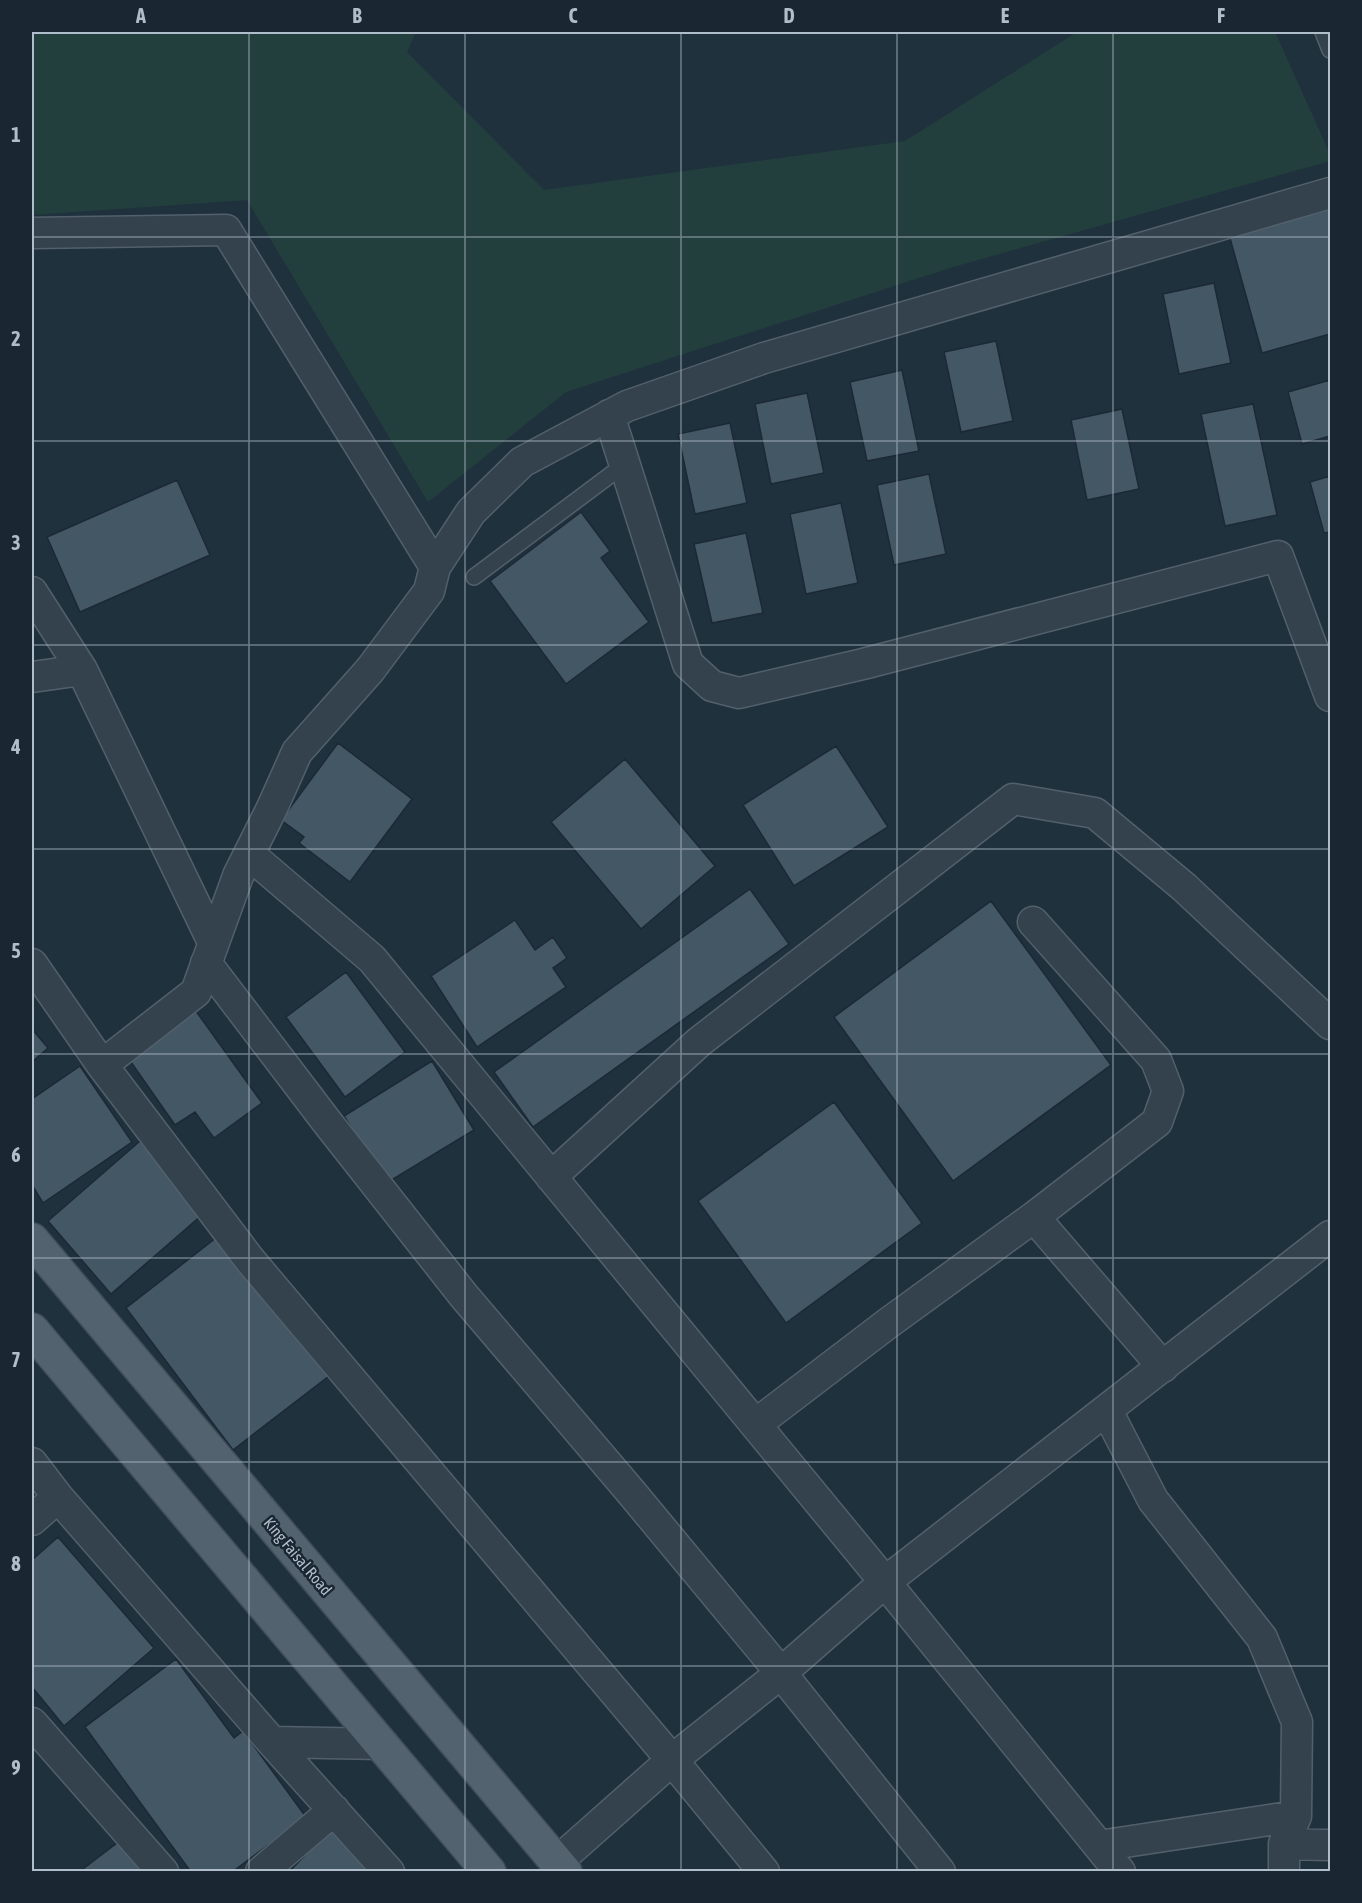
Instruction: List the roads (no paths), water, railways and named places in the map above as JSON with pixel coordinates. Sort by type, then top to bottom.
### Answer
[{"type":"main road","name":"King Faisal Road","points":[[32,1240],[561,1867]]},
{"type":"main road","points":[[32,1330],[489,1872]]},
{"type":"street","points":[[102,1065],[196,992],[238,876],[297,752],[370,670],[429,591],[435,567],[471,512],[522,462],[627,406],[764,358],[1330,193]]},
{"type":"street","points":[[32,233],[226,230],[435,567]]},
{"type":"street","points":[[609,415],[688,664],[711,686],[739,693],[863,664],[1278,556],[1330,696]]},
{"type":"street","points":[[32,592],[82,670],[209,953],[327,1122],[464,1296],[624,1483],[781,1673],[940,1872]]},
{"type":"street","points":[[32,677],[82,670]]},
{"type":"street","points":[[551,1177],[699,1042],[1013,799],[1095,813],[1184,887],[1330,1024]]},
{"type":"street","points":[[249,854],[372,959],[756,1424],[1120,1872]]},
{"type":"street","points":[[756,1424],[887,1324],[1034,1217],[1157,1122],[1168,1091],[1156,1059],[1033,922]]},
{"type":"street","points":[[32,964],[102,1065],[250,1260],[764,1872]]},
{"type":"street","points":[[1034,1217],[1162,1367]]},
{"type":"street","points":[[561,1867],[672,1760],[781,1673],[885,1582],[1330,1236]]},
{"type":"street","points":[[1107,1411],[1153,1500],[1262,1638],[1297,1722],[1296,1816],[1284,1858]]},
{"type":"street","points":[[32,1449],[32,1464],[58,1497],[389,1872]]},
{"type":"street","points":[[32,1520],[58,1497]]},
{"type":"street","points":[[32,1723],[163,1872]]},
{"type":"street","points":[[272,1742],[383,1744]]},
{"type":"street","points":[[261,1872],[334,1810]]},
{"type":"street","points":[[1099,1846],[1296,1816]]},
{"type":"street","points":[[1284,1858],[1330,1845]]},
{"type":"lane","points":[[1323,32],[1330,50]]},
{"type":"lane","points":[[474,577],[625,464]]}]
